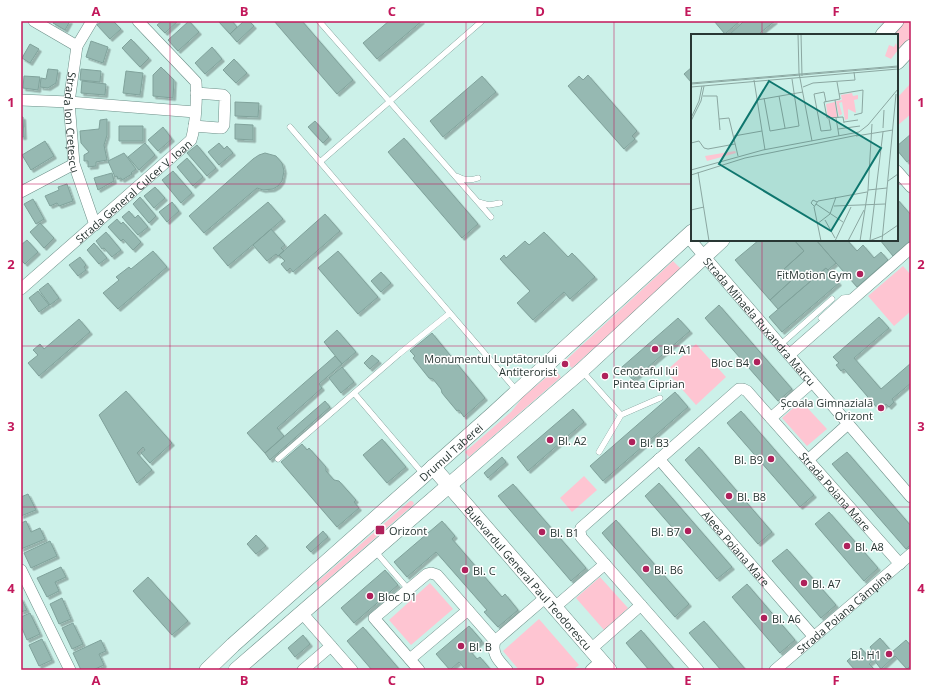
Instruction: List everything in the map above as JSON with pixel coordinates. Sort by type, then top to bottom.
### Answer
[{"type":"main road","points":[[884,34],[896,21]]},
{"type":"main road","points":[[898,61],[911,47]]},
{"type":"main road","name":"Drumul Taberei","points":[[207,670],[233,645],[517,392],[689,234]]},
{"type":"main road","points":[[236,670],[581,371],[721,241]]},
{"type":"main road","name":"Bulevardul General Paul Teodorescu","points":[[429,471],[449,485],[591,649],[600,667]]},
{"type":"main road","points":[[305,581],[320,597]]},
{"type":"main road","points":[[202,670],[233,645]]},
{"type":"street","points":[[34,21],[78,46]]},
{"type":"street","name":"Strada Ion Crețescu","points":[[92,21],[78,46],[69,102],[74,164],[95,225]]},
{"type":"street","name":"Strada General Culcer V. Ioan","points":[[21,289],[191,140],[194,126],[196,82],[138,21]]},
{"type":"street","points":[[194,126],[222,128],[224,125],[225,97],[196,93]]},
{"type":"street","points":[[21,100],[69,102],[195,112]]},
{"type":"street","points":[[21,192],[74,164]]},
{"type":"street","points":[[898,172],[909,181]]},
{"type":"street","name":"Strada Mihaela Ruxandra Marcu","points":[[694,241],[704,256],[911,497]]},
{"type":"street","points":[[789,355],[911,248]]},
{"type":"street","points":[[771,418],[812,382]]},
{"type":"street","name":"Strada Poiana Mare","points":[[698,670],[581,537],[580,531],[581,528],[659,459],[740,390],[744,389],[747,391],[900,564]]},
{"type":"street","points":[[808,460],[848,424]]},
{"type":"street","name":"Aleea Poiana Mare","points":[[659,459],[814,637]]},
{"type":"street","name":"Strada Poiana Câmpina","points":[[775,670],[911,554]]},
{"type":"street","points":[[507,670],[494,654],[493,649],[495,641],[605,564]]},
{"type":"street","points":[[21,570],[70,670]]},
{"type":"street","points":[[419,670],[374,618],[423,576],[434,573],[495,641]]},
{"type":"street","points":[[591,649],[641,605]]},
{"type":"street","points":[[410,659],[468,610]]},
{"type":"street","points":[[302,613],[352,670]]},
{"type":"street","points":[[303,670],[331,646]]},
{"type":"lane","points":[[319,21],[491,217]]},
{"type":"lane","points":[[320,162],[482,21]]},
{"type":"lane","points":[[290,127],[517,392]]},
{"type":"lane","points":[[454,175],[464,180],[478,178]]},
{"type":"lane","points":[[478,202],[489,205],[500,203]]},
{"type":"lane","points":[[820,318],[843,298],[855,297]]},
{"type":"lane","points":[[780,345],[832,299]]},
{"type":"lane","points":[[278,459],[399,354],[450,314]]},
{"type":"lane","points":[[581,371],[621,415]]},
{"type":"lane","points":[[354,393],[429,471]]},
{"type":"lane","points":[[599,452],[621,415],[660,398]]},
{"type":"lane","points":[[374,550],[408,589]]},
{"type":"shaded area","points":[[905,21],[911,21],[911,38],[898,53],[898,34],[893,34]]},
{"type":"shaded area","points":[[911,83],[911,114],[898,125],[898,97]]},
{"type":"shaded area","points":[[673,261],[681,269],[572,368],[565,361]]},
{"type":"shaded area","points":[[903,266],[911,275],[911,311],[894,326],[868,296]]},
{"type":"shaded area","points":[[696,344],[726,377],[696,405],[666,371]]},
{"type":"shaded area","points":[[555,370],[561,377],[469,457],[465,452],[511,412],[523,397]]},
{"type":"shaded area","points":[[801,401],[827,429],[807,446],[782,418]]},
{"type":"shaded area","points":[[584,476],[597,490],[572,512],[560,498]]},
{"type":"shaded area","points":[[410,501],[414,503],[413,505],[319,587],[316,583]]},
{"type":"shaded area","points":[[600,577],[628,608],[604,630],[576,598]]},
{"type":"shaded area","points":[[430,583],[453,609],[411,645],[389,620]]},
{"type":"shaded area","points":[[539,619],[579,665],[573,670],[519,670],[503,651]]},
{"type":"building","points":[[54,21],[70,21],[65,30],[53,23]]},
{"type":"building","points":[[102,21],[113,21],[121,29],[110,39],[97,25]]},
{"type":"building","points":[[162,21],[178,21],[165,33],[157,25]]},
{"type":"building","points":[[189,21],[199,32],[178,51],[168,40]]},
{"type":"building","points":[[218,21],[232,21],[237,27],[230,34]]},
{"type":"building","points":[[244,21],[249,21],[254,26],[237,42],[230,34]]},
{"type":"building","points":[[274,21],[302,21],[353,80],[337,94]]},
{"type":"building","points":[[389,21],[422,21],[377,59],[363,43]]},
{"type":"building","points":[[714,21],[740,21],[725,34]]},
{"type":"building","points":[[744,21],[775,21],[760,34],[730,34]]},
{"type":"building","points":[[131,39],[149,58],[140,67],[122,48]]},
{"type":"building","points":[[91,41],[108,47],[103,63],[86,57]]},
{"type":"building","points":[[30,44],[39,49],[30,63],[22,58]]},
{"type":"building","points":[[212,47],[222,59],[205,74],[195,63]]},
{"type":"building","points":[[234,59],[247,73],[236,83],[223,70]]},
{"type":"building","points":[[161,67],[174,80],[173,98],[153,96],[153,75]]},
{"type":"building","points":[[691,68],[691,82],[684,74]]},
{"type":"building","points":[[48,69],[58,70],[56,83],[48,88],[40,87],[41,78],[46,79]]},
{"type":"building","points":[[81,69],[101,71],[100,82],[80,80]]},
{"type":"building","points":[[126,71],[143,73],[140,95],[123,93]]},
{"type":"building","points":[[588,75],[637,131],[632,136],[635,139],[624,149],[568,86],[579,76],[583,80]]},
{"type":"building","points":[[24,76],[40,77],[38,90],[23,88]]},
{"type":"building","points":[[482,76],[496,92],[443,137],[430,121]]},
{"type":"building","points":[[82,81],[106,84],[105,95],[81,93]]},
{"type":"building","points":[[235,102],[259,103],[258,117],[235,116]]},
{"type":"building","points":[[21,117],[23,117],[24,137],[21,137]]},
{"type":"building","points":[[107,119],[107,135],[104,145],[107,160],[96,162],[96,166],[88,167],[88,161],[84,161],[84,155],[89,152],[81,143],[80,131],[99,129],[100,120]]},
{"type":"building","points":[[315,121],[329,137],[323,143],[308,127]]},
{"type":"building","points":[[235,124],[253,125],[253,140],[235,139]]},
{"type":"building","points":[[119,126],[143,126],[143,141],[119,141]]},
{"type":"building","points":[[163,127],[172,139],[158,151],[148,140]]},
{"type":"building","points":[[911,134],[911,159],[907,162],[898,151],[898,145]]},
{"type":"building","points":[[404,138],[478,224],[462,238],[388,152]]},
{"type":"building","points":[[45,141],[54,156],[31,170],[22,155]]},
{"type":"building","points":[[145,143],[155,155],[139,170],[128,157]]},
{"type":"building","points":[[219,143],[224,149],[227,146],[233,153],[219,165],[208,152]]},
{"type":"building","points":[[197,145],[216,168],[207,176],[187,153]]},
{"type":"building","points":[[124,153],[136,169],[131,173],[132,174],[122,180],[121,178],[118,179],[117,176],[115,177],[108,161]]},
{"type":"building","points":[[265,153],[276,156],[282,163],[284,171],[282,181],[273,189],[263,190],[257,188],[204,233],[189,216],[253,159]]},
{"type":"building","points":[[187,158],[203,177],[193,186],[177,167]]},
{"type":"building","points":[[173,171],[192,193],[181,203],[162,180]]},
{"type":"building","points":[[112,173],[114,181],[98,190],[94,178]]},
{"type":"building","points":[[67,184],[73,201],[59,206],[57,203],[50,206],[45,196],[59,190],[58,187]]},
{"type":"building","points":[[155,187],[165,198],[154,208],[144,196]]},
{"type":"building","points":[[140,197],[156,216],[149,223],[133,204]]},
{"type":"building","points":[[33,199],[44,219],[36,224],[24,204]]},
{"type":"building","points":[[898,200],[911,215],[911,240],[893,256],[881,241],[898,241]]},
{"type":"building","points":[[172,202],[179,211],[167,222],[159,212]]},
{"type":"building","points":[[268,202],[283,219],[228,266],[213,248]]},
{"type":"building","points":[[129,211],[135,218],[138,215],[148,227],[138,235],[122,217]]},
{"type":"building","points":[[325,214],[340,231],[293,272],[290,268],[287,271],[281,264],[285,261],[279,255]]},
{"type":"building","points":[[117,219],[121,224],[123,222],[141,242],[133,250],[123,239],[121,241],[108,227]]},
{"type":"building","points":[[40,223],[54,238],[44,248],[30,232]]},
{"type":"building","points":[[271,229],[285,245],[281,248],[284,251],[278,256],[276,254],[267,261],[253,245]]},
{"type":"building","points":[[106,232],[121,250],[112,257],[104,248],[102,249],[96,241]]},
{"type":"building","points":[[544,232],[568,257],[572,253],[595,277],[570,299],[564,292],[533,320],[517,303],[530,291],[500,259],[504,255],[506,258],[525,241],[529,245]]},
{"type":"building","points":[[27,240],[38,252],[25,264],[21,260],[21,245]]},
{"type":"building","points":[[758,241],[795,241],[804,251],[784,269],[793,279],[770,300],[735,260]]},
{"type":"building","points":[[795,241],[817,241],[836,263],[828,270],[826,268],[778,309],[770,300],[793,279],[784,269],[804,251]]},
{"type":"building","points":[[817,241],[848,241],[857,251],[863,245],[874,258],[881,252],[888,260],[857,287]]},
{"type":"building","points":[[94,243],[107,258],[99,264],[87,250]]},
{"type":"building","points":[[153,251],[167,267],[118,309],[103,293],[119,280],[116,277],[129,267],[131,269]]},
{"type":"building","points":[[338,251],[378,297],[358,314],[318,268]]},
{"type":"building","points":[[80,257],[86,265],[84,267],[86,270],[78,276],[69,265]]},
{"type":"building","points":[[826,268],[839,283],[782,332],[769,317]]},
{"type":"building","points":[[381,272],[391,283],[381,292],[371,281]]},
{"type":"building","points":[[48,283],[59,298],[50,305],[39,290]]},
{"type":"building","points":[[38,291],[49,305],[39,312],[29,298]]},
{"type":"building","name":"Bloc B4","points":[[719,305],[792,389],[778,401],[705,318]]},
{"type":"building","points":[[879,317],[889,328],[854,358],[881,389],[911,363],[911,383],[892,399],[894,402],[889,407],[886,404],[879,410],[844,369],[841,371],[836,365],[839,363],[833,357]]},
{"type":"building","name":"Bl. A1","points":[[678,318],[690,331],[633,380],[622,367]]},
{"type":"building","points":[[79,319],[90,332],[39,376],[28,363],[38,355],[33,350],[40,344],[44,349]]},
{"type":"building","points":[[337,330],[356,352],[342,364],[324,342]]},
{"type":"building","points":[[432,333],[485,398],[464,417],[442,393],[441,389],[433,379],[429,378],[413,358],[415,356],[410,351]]},
{"type":"building","points":[[372,355],[379,361],[370,369],[364,363]]},
{"type":"building","points":[[335,356],[342,364],[319,384],[322,388],[277,428],[284,436],[265,453],[247,433]]},
{"type":"building","points":[[342,367],[354,382],[341,393],[329,378]]},
{"type":"building","points":[[126,391],[172,443],[150,463],[141,453],[145,450],[143,447],[137,453],[152,470],[137,483],[99,415]]},
{"type":"building","name":"Bl. B3","points":[[675,392],[688,407],[603,481],[590,466]]},
{"type":"building","points":[[325,401],[330,407],[270,460],[265,453]]},
{"type":"building","name":"Bl. A2","points":[[573,409],[584,422],[528,471],[517,457]]},
{"type":"building","name":"Bl. B9","points":[[741,411],[814,495],[800,507],[727,423]]},
{"type":"building","points":[[382,439],[406,467],[387,483],[363,455]]},
{"type":"building","points":[[302,444],[307,450],[309,448],[326,467],[326,471],[334,480],[339,481],[356,500],[354,502],[359,508],[337,527],[281,462]]},
{"type":"building","name":"Bl. B8","points":[[699,447],[772,532],[758,544],[685,460]]},
{"type":"building","points":[[847,452],[911,526],[911,544],[906,549],[832,464]]},
{"type":"building","points":[[502,457],[506,462],[488,478],[484,473]]},
{"type":"building","name":"Bl. B7","points":[[659,483],[732,567],[717,579],[645,496]]},
{"type":"building","name":"Bl. B1","points":[[513,484],[586,568],[571,581],[498,496]]},
{"type":"building","points":[[28,494],[36,510],[21,516],[21,497]]},
{"type":"building","name":"Bl. A8","points":[[829,512],[878,568],[864,581],[815,524]]},
{"type":"building","name":"Bl. B6","points":[[616,520],[689,604],[675,617],[602,533]]},
{"type":"building","points":[[26,521],[31,532],[40,528],[45,539],[21,549],[21,523]]},
{"type":"building","name":"Bl. C","points":[[442,521],[455,536],[452,539],[502,597],[505,594],[518,610],[498,627],[484,612],[487,610],[436,552],[407,577],[394,562]]},
{"type":"building","points":[[323,531],[328,537],[311,552],[306,547]]},
{"type":"building","points":[[256,535],[266,546],[256,554],[247,544]]},
{"type":"building","points":[[50,541],[57,556],[31,568],[24,553]]},
{"type":"building","name":"Bl. A7","points":[[787,549],[836,605],[821,618],[772,561]]},
{"type":"building","points":[[61,567],[66,577],[55,582],[59,591],[47,597],[37,578]]},
{"type":"building","name":"Bloc D1","points":[[385,570],[398,585],[354,623],[341,608]]},
{"type":"building","points":[[148,577],[188,621],[172,635],[133,591]]},
{"type":"building","name":"Bl. A6","points":[[747,584],[795,640],[780,653],[732,597]]},
{"type":"building","points":[[21,598],[27,610],[21,612]]},
{"type":"building","points":[[62,598],[71,619],[59,624],[50,604]]},
{"type":"building","points":[[30,613],[40,634],[27,640],[21,626],[21,617]]},
{"type":"building","points":[[704,621],[746,670],[721,670],[689,633]]},
{"type":"building","points":[[73,623],[83,644],[72,649],[62,628]]},
{"type":"building","name":"Bl. B","points":[[469,626],[482,641],[470,651],[477,659],[480,657],[491,670],[464,670],[465,669],[459,662],[450,670],[436,654]]},
{"type":"building","points":[[363,627],[400,670],[372,670],[347,641]]},
{"type":"building","points":[[641,630],[675,670],[649,670],[626,643]]},
{"type":"building","points":[[303,635],[310,644],[295,657],[288,648]]},
{"type":"building","name":"Bl. H1","points":[[880,638],[892,652],[906,640],[911,646],[911,665],[907,669],[895,656],[881,669],[874,660],[869,664],[874,669],[872,670],[855,670],[847,661],[861,648],[867,655],[872,650],[870,647]]},
{"type":"building","points":[[42,639],[52,660],[39,666],[29,645]]},
{"type":"building","points":[[101,640],[106,651],[99,654],[104,665],[93,670],[81,670],[73,653]]},
{"type":"place","name":"FitMotion Gym","points":[[860,274]]},
{"type":"place","name":"Bl. A1","points":[[655,349]]},
{"type":"place","name":"Bloc B4","points":[[757,362]]},
{"type":"place","name":"Monumentul Luptătorului Antiterorist","points":[[565,364]]},
{"type":"place","name":"Cenotaful lui Pintea Ciprian","points":[[605,376]]},
{"type":"place","name":"Școala Gimnazială Orizont","points":[[881,408]]},
{"type":"place","name":"Bl. A2","points":[[550,440]]},
{"type":"place","name":"Bl. B3","points":[[632,442]]},
{"type":"place","name":"Bl. B9","points":[[771,459]]},
{"type":"place","name":"Bl. B8","points":[[729,496]]},
{"type":"place","name":"Orizont","points":[[380,530]]},
{"type":"place","name":"Bl. B7","points":[[688,531]]},
{"type":"place","name":"Bl. B1","points":[[542,532]]},
{"type":"place","name":"Bl. A8","points":[[847,546]]},
{"type":"place","name":"Bl. B6","points":[[646,569]]},
{"type":"place","name":"Bl. C","points":[[465,570]]},
{"type":"place","name":"Bl. A7","points":[[804,583]]},
{"type":"place","name":"Bloc D1","points":[[370,596]]},
{"type":"place","name":"Bl. A6","points":[[764,618]]},
{"type":"place","name":"Bl. B","points":[[461,646]]},
{"type":"place","name":"Bl. H1","points":[[889,654]]}]
